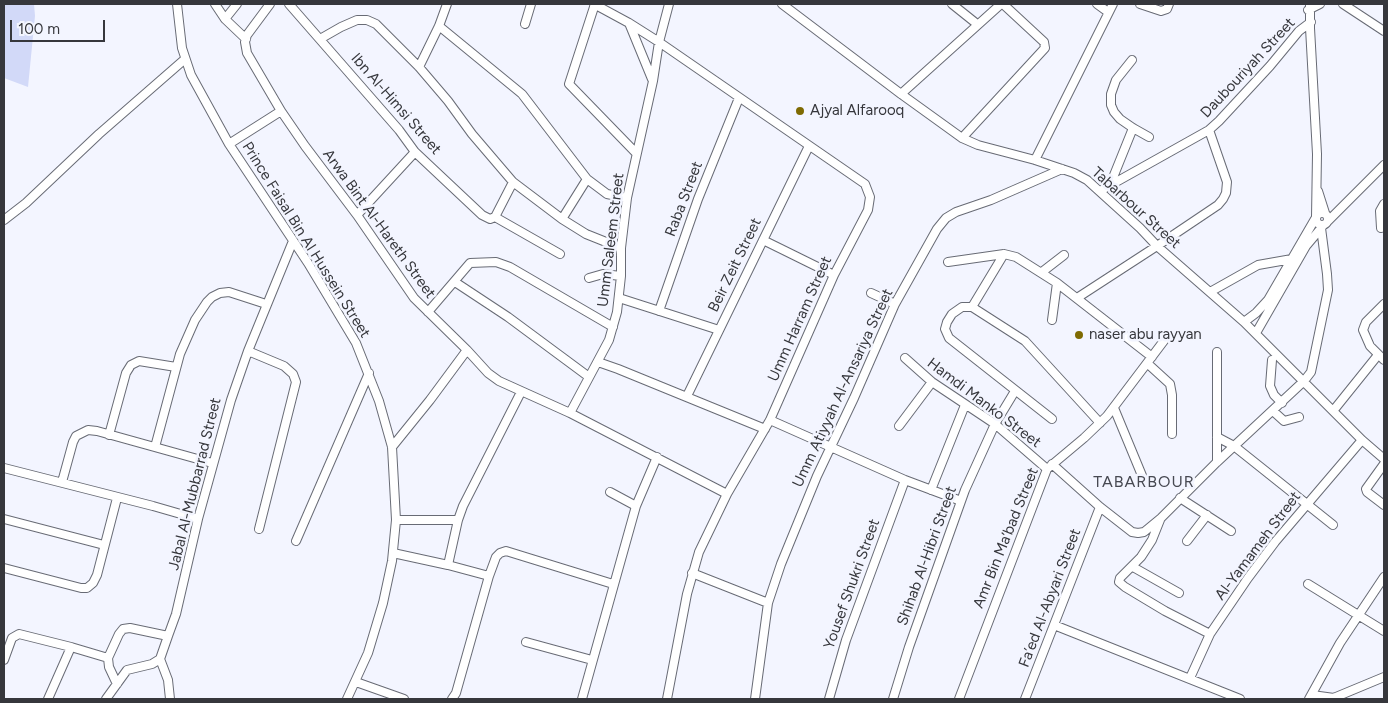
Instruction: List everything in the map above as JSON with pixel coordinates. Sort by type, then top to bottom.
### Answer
[{"type":"street","name":"Prince Faisal Bin Al Hussein Street","points":[[177,4],[178,23],[185,59],[191,75],[229,144],[293,241],[356,343],[379,401],[392,447],[396,520],[393,553],[375,630],[356,682],[347,699]]},
{"type":"street","points":[[215,4],[225,20],[246,39],[250,30],[270,4]]},
{"type":"street","points":[[225,20],[237,4]]},
{"type":"street","name":"Ibn Al-Himsi Street","points":[[289,4],[416,152],[491,217],[560,254]]},
{"type":"street","points":[[419,67],[439,26],[446,4]]},
{"type":"street","points":[[525,24],[531,4]]},
{"type":"street","points":[[594,4],[569,84],[636,153]]},
{"type":"street","name":"Umm Harram Street","points":[[594,4],[659,42],[865,184],[869,192],[870,204],[868,210],[834,275],[770,420],[728,494],[699,552],[692,573],[667,699]]},
{"type":"street","name":"Umm Saleem Street","points":[[570,413],[609,340],[617,312],[621,276],[621,248],[627,198],[653,81],[659,42],[669,4]]},
{"type":"street","name":"Tabarbour Street","points":[[783,4],[962,138],[978,145],[1034,160],[1079,175],[1100,191],[1157,246],[1256,333],[1362,440],[1384,459]]},
{"type":"street","points":[[952,4],[978,24]]},
{"type":"street","points":[[901,94],[1002,4],[1044,42],[1045,48],[962,138]]},
{"type":"street","points":[[1098,4],[1108,12]]},
{"type":"street","points":[[1034,160],[1113,4]]},
{"type":"street","points":[[1140,4],[1161,11],[1170,4]]},
{"type":"street","name":"Daubouriyah Street","points":[[1308,7],[1320,4]]},
{"type":"street","points":[[1342,4],[1384,31]]},
{"type":"street","points":[[1308,7],[1317,154],[1315,218],[1318,224],[1343,204],[1384,165]]},
{"type":"street","points":[[320,39],[357,20],[372,21],[380,26],[419,67],[513,182],[562,219],[594,238],[621,248]]},
{"type":"street","points":[[629,23],[653,81]]},
{"type":"street","name":"Daubouriyah Street","points":[[1100,191],[1209,130],[1231,109],[1299,31],[1310,25]]},
{"type":"street","points":[[439,26],[522,94],[587,179],[607,194],[627,198]]},
{"type":"street","name":"Arwa Bint Al-Hareth Street","points":[[246,39],[247,54],[281,112],[357,215],[408,291],[493,378],[570,413],[728,494]]},
{"type":"street","points":[[4,220],[26,203],[98,134],[185,59]]},
{"type":"street","points":[[1132,60],[1116,80],[1111,94],[1111,105],[1114,112],[1132,128],[1149,137]]},
{"type":"street","name":"Raba Street","points":[[660,311],[698,199],[739,98]]},
{"type":"street","points":[[229,144],[281,112]]},
{"type":"street","points":[[1110,185],[1132,128]]},
{"type":"street","points":[[1076,298],[1218,205],[1226,193],[1227,182],[1209,130]]},
{"type":"street","name":"Beir Zeit Street","points":[[687,396],[780,202],[809,146]]},
{"type":"street","points":[[357,215],[416,152]]},
{"type":"street","name":"Umm Atiyyah Al-Ansariya Street","points":[[755,699],[768,603],[796,524],[894,304],[937,229],[946,218],[956,212],[991,200],[1062,169]]},
{"type":"street","points":[[562,219],[587,179]]},
{"type":"street","points":[[491,217],[513,182]]},
{"type":"street","name":"Hamdi Manko Street","points":[[905,358],[932,382],[995,424],[1132,532],[1138,534],[1144,532],[1282,403],[1311,372],[1328,290],[1324,220],[1316,187]]},
{"type":"street","points":[[1381,228],[1380,211],[1384,204]]},
{"type":"street","points":[[1244,322],[1264,305],[1315,218],[1320,213],[1324,220]]},
{"type":"street","points":[[1256,333],[1306,246],[1324,220]]},
{"type":"street","points":[[763,240],[834,275]]},
{"type":"street","name":"Jabal Al-Mubbarrad Street","points":[[160,659],[178,606],[212,463],[248,351],[293,241]]},
{"type":"street","points":[[972,307],[1004,254]]},
{"type":"street","points":[[948,262],[1004,254],[1016,257],[1057,283],[1150,360],[1167,381],[1171,389],[1172,434]]},
{"type":"street","points":[[1042,272],[1064,255]]},
{"type":"street","points":[[1210,292],[1258,265],[1292,259]]},
{"type":"street","points":[[428,312],[467,266],[474,262],[496,262],[613,327]]},
{"type":"street","points":[[589,278],[607,274],[621,276]]},
{"type":"street","points":[[455,282],[508,317],[589,378]]},
{"type":"street","points":[[1052,320],[1057,283]]},
{"type":"street","points":[[156,447],[176,367],[195,320],[212,297],[220,293],[229,292],[266,304]]},
{"type":"street","points":[[871,293],[894,304]]},
{"type":"street","points":[[619,298],[719,330]]},
{"type":"street","points":[[1333,411],[1381,357],[1367,342],[1364,326],[1371,316],[1384,304]]},
{"type":"street","points":[[1052,419],[952,341],[947,334],[946,325],[952,314],[962,307],[972,307],[1025,340],[1100,423]]},
{"type":"street","name":"Amr Bin Ma’bad Street","points":[[958,699],[1049,466],[1100,423],[1114,408],[1166,338]]},
{"type":"street","points":[[392,447],[467,350]]},
{"type":"street","points":[[248,351],[284,366],[293,374],[296,382],[258,529]]},
{"type":"street","points":[[1217,352],[1217,462]]},
{"type":"street","points":[[1272,360],[1270,386],[1274,395],[1282,403]]},
{"type":"street","points":[[109,435],[126,374],[131,365],[139,362],[176,367]]},
{"type":"street","points":[[598,362],[687,396],[765,429]]},
{"type":"street","points":[[296,541],[369,374]]},
{"type":"street","points":[[898,426],[932,382]]},
{"type":"street","name":"Shihab Al-Hibri Street","points":[[893,699],[909,647],[961,501],[995,424],[1015,391]]},
{"type":"street","points":[[448,566],[458,520],[471,490],[522,392]]},
{"type":"street","points":[[931,490],[965,405]]},
{"type":"street","points":[[1114,408],[1142,478]]},
{"type":"street","points":[[1273,411],[1284,421],[1299,417]]},
{"type":"street","points":[[770,420],[905,480],[961,501]]},
{"type":"street","points":[[62,482],[76,436],[88,430],[212,463]]},
{"type":"street","points":[[1216,437],[1234,446],[1333,525]]},
{"type":"street","name":"Al-Yamameh Street","points":[[1190,678],[1210,634],[1248,578],[1306,504],[1362,440]]},
{"type":"street","points":[[582,699],[636,506],[656,457]]},
{"type":"street","points":[[1384,464],[1366,489],[1367,492],[1384,505]]},
{"type":"street","points":[[4,468],[153,506],[198,520]]},
{"type":"street","name":"Yousef Shukri Street","points":[[829,699],[846,640],[905,480]]},
{"type":"street","points":[[610,492],[636,506]]},
{"type":"street","points":[[4,568],[87,588],[93,583],[96,575],[117,498]]},
{"type":"street","points":[[1180,498],[1231,531]]},
{"type":"street","name":"Fa’ed Al-Abyari Street","points":[[1025,699],[1100,507]]},
{"type":"street","points":[[1187,541],[1207,515]]},
{"type":"street","points":[[1161,518],[1148,547],[1133,567],[1120,578],[1119,582],[1165,611],[1210,634]]},
{"type":"street","points":[[4,519],[104,545]]},
{"type":"street","points":[[396,520],[458,520]]},
{"type":"street","points":[[452,699],[456,694],[489,576],[496,557],[500,553],[506,551],[613,584]]},
{"type":"street","points":[[393,553],[489,576]]},
{"type":"street","points":[[1133,567],[1178,593]]},
{"type":"street","points":[[692,573],[768,603]]},
{"type":"street","points":[[1384,577],[1329,662],[1310,697],[1333,698],[1384,677]]},
{"type":"street","points":[[1308,584],[1384,631]]},
{"type":"street","points":[[1054,625],[1240,699]]},
{"type":"street","points":[[117,684],[109,667],[108,658],[114,642],[123,629],[130,628],[168,636]]},
{"type":"street","points":[[4,660],[12,638],[19,634],[108,658]]},
{"type":"street","points":[[526,642],[592,660]]},
{"type":"street","points":[[48,699],[71,647]]},
{"type":"street","points":[[106,699],[127,670],[152,664],[160,659],[168,680],[170,699]]},
{"type":"street","points":[[356,682],[404,699]]},
{"type":"shaded area","points":[[4,4],[34,4],[35,16],[28,87],[4,78]]},
{"type":"place","name":"Ajyal Alfarooq","points":[[800,111]]},
{"type":"place","name":"naser abu rayyan","points":[[1079,335]]},
{"type":"district","name":"TABARBOUR","points":[[1144,482]]}]
